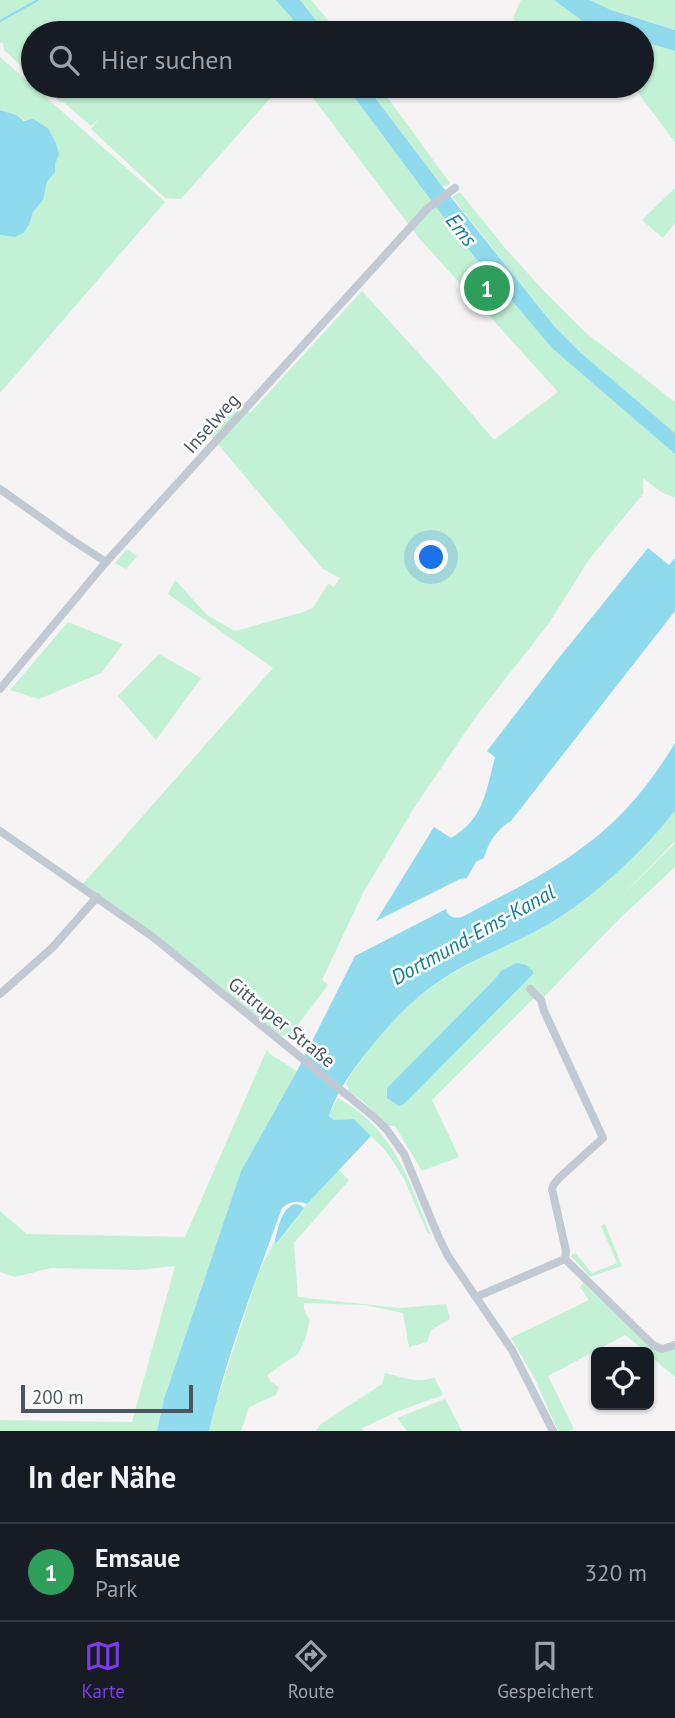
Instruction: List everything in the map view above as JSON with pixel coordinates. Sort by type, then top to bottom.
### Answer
[{"type":"street","name":"Inselweg","points":[[0,689],[106,562],[427,209],[455,188]]},
{"type":"street","points":[[0,489],[106,562]]},
{"type":"street","name":"Gittruper Straße","points":[[0,831],[153,937],[387,1130],[404,1154],[448,1256],[512,1350],[552,1431]]},
{"type":"street","points":[[0,994],[53,947],[97,897]]},
{"type":"street","points":[[530,989],[541,1000],[603,1138],[554,1184],[552,1189],[566,1251],[565,1259]]},
{"type":"street","points":[[476,1297],[565,1259]]},
{"type":"street","points":[[565,1259],[653,1345],[662,1349],[675,1345]]},
{"type":"green space","points":[[0,0],[288,0],[305,21],[21,21],[21,66],[4,50],[3,42],[0,43]]},
{"type":"green space","points":[[300,0],[311,0],[329,21],[317,21]]},
{"type":"green space","points":[[521,0],[554,0],[590,21],[515,21],[513,18]]},
{"type":"green space","points":[[590,0],[675,0],[675,30],[654,23],[654,21],[611,10]]},
{"type":"green space","points":[[654,45],[675,51],[675,142],[642,98],[654,98]]},
{"type":"green space","points":[[0,57],[21,75],[21,98],[47,98],[165,202],[0,393],[0,235],[15,237],[29,225],[33,212],[44,195],[47,182],[55,172],[59,154],[51,133],[0,110]]},
{"type":"green space","points":[[56,98],[270,98],[181,199],[165,198],[91,129],[99,119],[91,126],[62,101],[61,103]]},
{"type":"green space","points":[[313,98],[364,98],[512,293],[675,445],[675,498],[661,492],[643,478],[643,494],[590,558],[549,623],[477,715],[414,808],[363,893],[322,980],[328,985],[291,1034],[280,1036],[156,935],[82,885],[273,668],[168,594],[175,580],[207,615],[235,631],[313,608],[328,584],[334,587],[340,578],[323,569],[206,430],[234,401],[250,413],[362,291],[494,440],[558,392],[418,237]]},
{"type":"green space","points":[[375,98],[388,98],[450,183],[442,186]]},
{"type":"green space","points":[[675,188],[675,223],[663,238],[642,220]]},
{"type":"green space","points":[[460,192],[505,248],[585,332],[675,402],[675,433],[581,353],[555,327],[452,197]]},
{"type":"green space","points":[[127,549],[137,556],[126,569],[115,563]]},
{"type":"green space","points":[[68,622],[123,644],[101,673],[39,699],[10,690]]},
{"type":"green space","points":[[159,654],[201,678],[156,740],[118,696]]},
{"type":"green space","points":[[675,811],[675,841],[619,899],[675,843],[675,867],[617,921],[541,1000],[533,999],[432,1100],[459,1157],[422,1171],[395,1126],[387,1126],[363,1101],[348,1091],[346,1083],[357,1067],[393,1021],[421,995],[453,973],[532,933],[574,908],[620,870],[649,842]]},
{"type":"green space","points":[[267,1049],[270,1054],[297,1071],[241,1171],[164,1399],[157,1431],[0,1431],[0,1420],[132,1422],[175,1266],[139,1270],[51,1268],[15,1277],[0,1272],[0,1211],[27,1234],[185,1237]]},
{"type":"green space","points":[[338,1098],[373,1125],[397,1156],[430,1233],[428,1234],[404,1179],[385,1150],[354,1119],[331,1120],[329,1113]]},
{"type":"green space","points":[[339,1170],[349,1180],[294,1243],[298,1297],[400,1308],[446,1304],[450,1319],[431,1330],[427,1342],[409,1347],[403,1313],[365,1305],[304,1303],[304,1310],[310,1320],[298,1354],[267,1375],[271,1382],[279,1387],[276,1395],[249,1407],[241,1431],[209,1431],[259,1271],[275,1240],[277,1244],[307,1204]]},
{"type":"green space","points":[[605,1224],[622,1266],[590,1277],[571,1256],[575,1253],[592,1273],[617,1263],[601,1226]]},
{"type":"green space","points":[[583,1283],[649,1345],[675,1348],[675,1377],[654,1359],[654,1347],[640,1347],[625,1335],[602,1347],[591,1347],[591,1353],[548,1376],[574,1429],[558,1431],[534,1377],[511,1338],[589,1300],[580,1287]]},
{"type":"green space","points":[[385,1373],[416,1380],[434,1377],[443,1395],[396,1412],[361,1429],[365,1430],[363,1431],[316,1431],[321,1424],[382,1384]]},
{"type":"green space","points":[[445,1399],[462,1431],[407,1431],[397,1418]]},
{"type":"water","points":[[276,0],[300,0],[317,21],[294,21]]},
{"type":"water","points":[[554,0],[590,0],[646,21],[583,21]]},
{"type":"water","points":[[654,23],[675,30],[675,51],[654,45]]},
{"type":"water","name":"Ems","points":[[355,98],[375,98],[555,327],[581,353],[675,433],[675,454],[552,348],[463,243]]},
{"type":"water","points":[[0,110],[16,115],[24,121],[33,119],[48,128],[59,154],[55,172],[47,182],[43,200],[33,212],[23,233],[15,237],[0,235]]},
{"type":"water","name":"Dortmund-Ems-Kanal","points":[[648,548],[669,565],[675,558],[675,611],[511,821],[501,828],[484,858],[476,862],[467,878],[376,921],[434,827],[451,838],[471,822],[486,793],[495,757],[487,751]]},
{"type":"water","points":[[675,743],[675,811],[635,856],[606,883],[557,919],[458,970],[422,994],[384,1031],[350,1074],[329,1116],[333,1120],[354,1119],[371,1136],[307,1204],[294,1202],[282,1208],[233,1347],[209,1431],[157,1431],[164,1399],[241,1171],[297,1071],[355,956],[446,909],[452,917],[462,917],[554,867],[597,836],[622,813],[656,772]]},
{"type":"water","points":[[517,963],[526,965],[533,974],[404,1104],[399,1106],[387,1098],[387,1088],[502,970]]},
{"type":"water","points":[[295,1204],[304,1208],[276,1244],[281,1219],[290,1206]]},
{"type":"waterway","points":[[0,21],[38,0]]},
{"type":"place","name":"Emsaue","points":[[487,288]]}]
